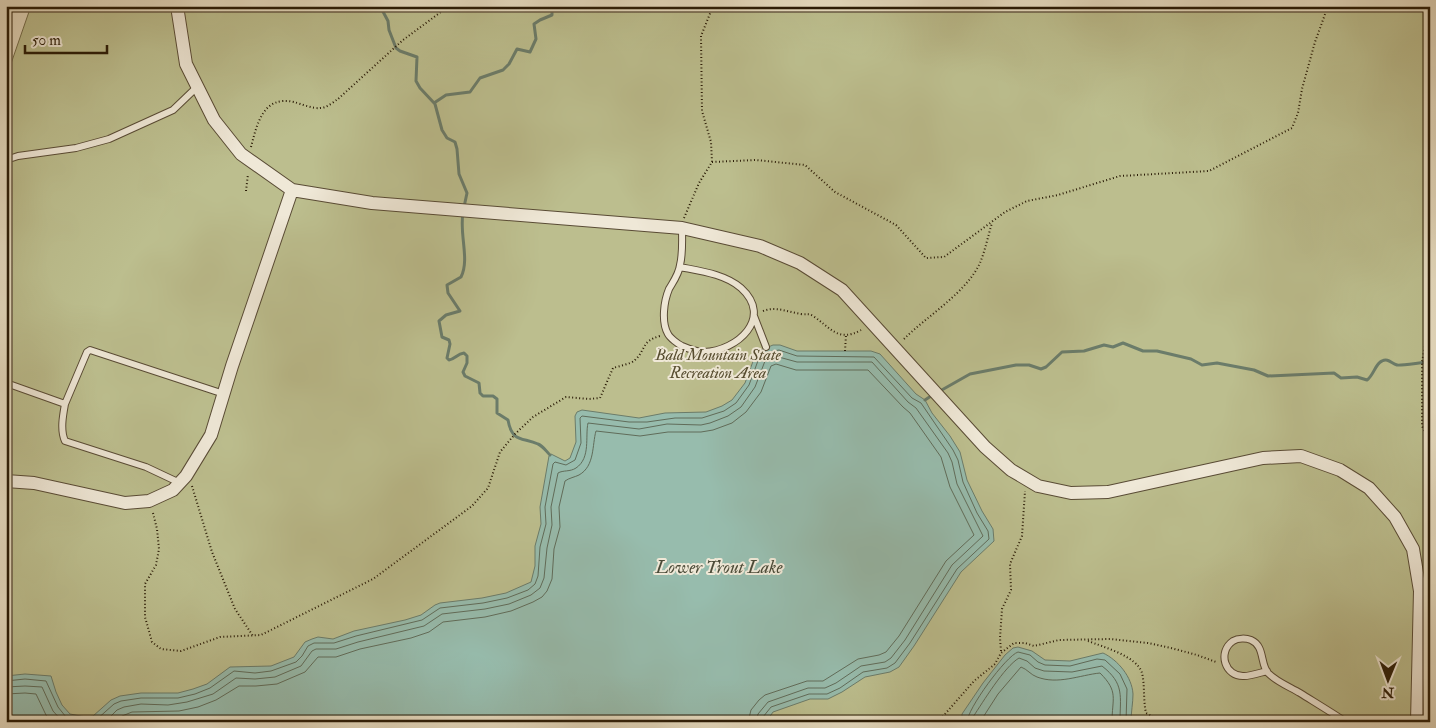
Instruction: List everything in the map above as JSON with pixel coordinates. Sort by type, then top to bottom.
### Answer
[{"type":"street","points":[[177,6],[186,64],[214,120],[241,154],[292,190],[372,203],[682,228],[760,246],[800,263],[842,290],[985,448],[1011,470],[1038,486],[1071,493],[1108,492],[1263,458],[1301,456],[1340,470],[1369,488],[1395,516],[1413,549],[1420,590],[1417,722]]},
{"type":"street","points":[[6,481],[34,483],[125,502],[149,501],[173,490],[180,483],[211,436],[292,190]]},
{"type":"lane","points":[[6,160],[18,156],[76,148],[109,139],[173,110],[197,87]]},
{"type":"lane","points":[[682,228],[680,268],[669,290],[665,304],[665,322],[668,334],[679,344],[692,350],[702,352],[715,350],[734,342],[744,334],[751,326],[754,316]]},
{"type":"lane","points":[[680,268],[716,275],[740,287],[753,306],[754,316],[766,347]]},
{"type":"lane","points":[[180,483],[146,467],[65,441],[63,416],[65,404],[87,352],[90,350],[224,394]]},
{"type":"lane","points":[[6,383],[65,404]]},
{"type":"lane","points":[[1266,671],[1244,676],[1235,674],[1227,668],[1223,658],[1226,649],[1233,642],[1242,638],[1252,640],[1259,647],[1266,671],[1346,722]]},
{"type":"path","points":[[246,192],[249,160],[256,130],[264,110],[272,103],[290,101],[320,109],[327,106],[338,99],[403,40],[449,6]]},
{"type":"path","points":[[682,228],[685,213],[712,162],[711,142],[702,111],[702,36],[713,6]]},
{"type":"path","points":[[712,162],[756,160],[805,165],[835,192],[896,225],[926,258],[944,258],[1006,212],[1027,202],[1120,176],[1209,171],[1292,128],[1298,114],[1302,88],[1328,6]]},
{"type":"path","points":[[896,348],[917,326],[953,297],[971,276],[979,264],[993,222]]},
{"type":"path","points":[[754,316],[764,310],[783,309],[802,314],[811,314],[835,333],[846,335],[856,333],[872,323]]},
{"type":"path","points":[[1430,319],[1422,362],[1422,426],[1430,442]]},
{"type":"path","points":[[149,501],[157,529],[160,549],[156,565],[145,584],[145,617],[152,642],[162,649],[181,651],[220,638],[261,636],[373,579],[439,531],[472,506],[488,488],[500,452],[533,417],[566,396],[589,399],[600,398],[613,368],[635,360],[652,338],[668,334]]},
{"type":"path","points":[[844,351],[846,335]]},
{"type":"path","points":[[188,472],[216,560],[235,609],[253,636]]},
{"type":"path","points":[[1001,653],[1002,609],[1011,590],[1010,564],[1022,536],[1026,479]]},
{"type":"path","points":[[938,722],[974,681],[995,664],[1001,653],[1014,643],[1025,643],[1034,646],[1059,640],[1110,639],[1148,643],[1209,659],[1227,668]]},
{"type":"path","points":[[1086,640],[1120,652],[1142,672],[1143,701],[1146,713],[1162,722]]},
{"type":"green space","name":"Bald Mountain State Recreation Area","points":[[31,6],[1430,6],[1430,722],[6,722],[6,78]]},
{"type":"water","name":"Lower Trout Lake","points":[[773,345],[780,345],[797,351],[871,351],[880,354],[916,394],[925,400],[932,413],[950,436],[960,452],[967,480],[993,529],[994,541],[961,572],[914,646],[899,667],[890,672],[865,677],[828,699],[810,699],[773,712],[766,722],[6,722],[6,676],[25,674],[51,676],[62,705],[70,714],[86,717],[93,716],[111,700],[120,696],[141,693],[178,693],[193,689],[207,684],[230,667],[271,666],[294,657],[305,642],[318,637],[333,639],[354,631],[421,615],[440,603],[506,593],[531,582],[535,566],[535,546],[541,524],[540,507],[549,456],[551,454],[565,461],[570,458],[576,442],[575,416],[577,412],[582,410],[639,418],[665,413],[706,412],[732,400],[745,383],[755,356],[759,351]]},
{"type":"water","points":[[1018,647],[1032,651],[1045,660],[1070,661],[1103,653],[1109,656],[1119,665],[1130,681],[1133,694],[1131,722],[962,722],[962,714],[983,683],[1005,655],[1013,648]]},
{"type":"waterway","points":[[380,6],[388,21],[389,30],[396,48],[417,57],[416,81],[435,104],[442,130],[447,138],[455,142],[459,174],[467,193],[464,207]]},
{"type":"waterway","points":[[434,103],[446,95],[470,92],[480,78],[503,70],[509,64],[517,49],[530,52],[536,39],[534,24],[552,15],[552,6]]},
{"type":"waterway","points":[[463,213],[464,270],[461,277],[447,285],[448,293],[460,311],[446,315],[439,321],[442,337],[449,340],[450,344],[447,358],[449,360],[464,353],[467,356],[467,363],[463,372],[465,376],[479,383],[480,393],[483,396],[493,396],[497,399],[497,413],[508,420],[515,436],[540,445],[550,455]]},
{"type":"waterway","points":[[940,391],[970,374],[1016,365],[1029,365],[1041,369],[1046,367],[1062,352],[1084,351],[1104,345],[1113,347],[1123,343],[1143,351],[1157,351],[1191,359],[1202,365],[1217,363],[1254,370],[1268,376],[1334,373],[1341,378],[1357,377],[1367,380],[1380,362],[1384,360],[1399,365],[1430,362]]},
{"type":"waterway","points":[[925,400],[934,394]]}]
